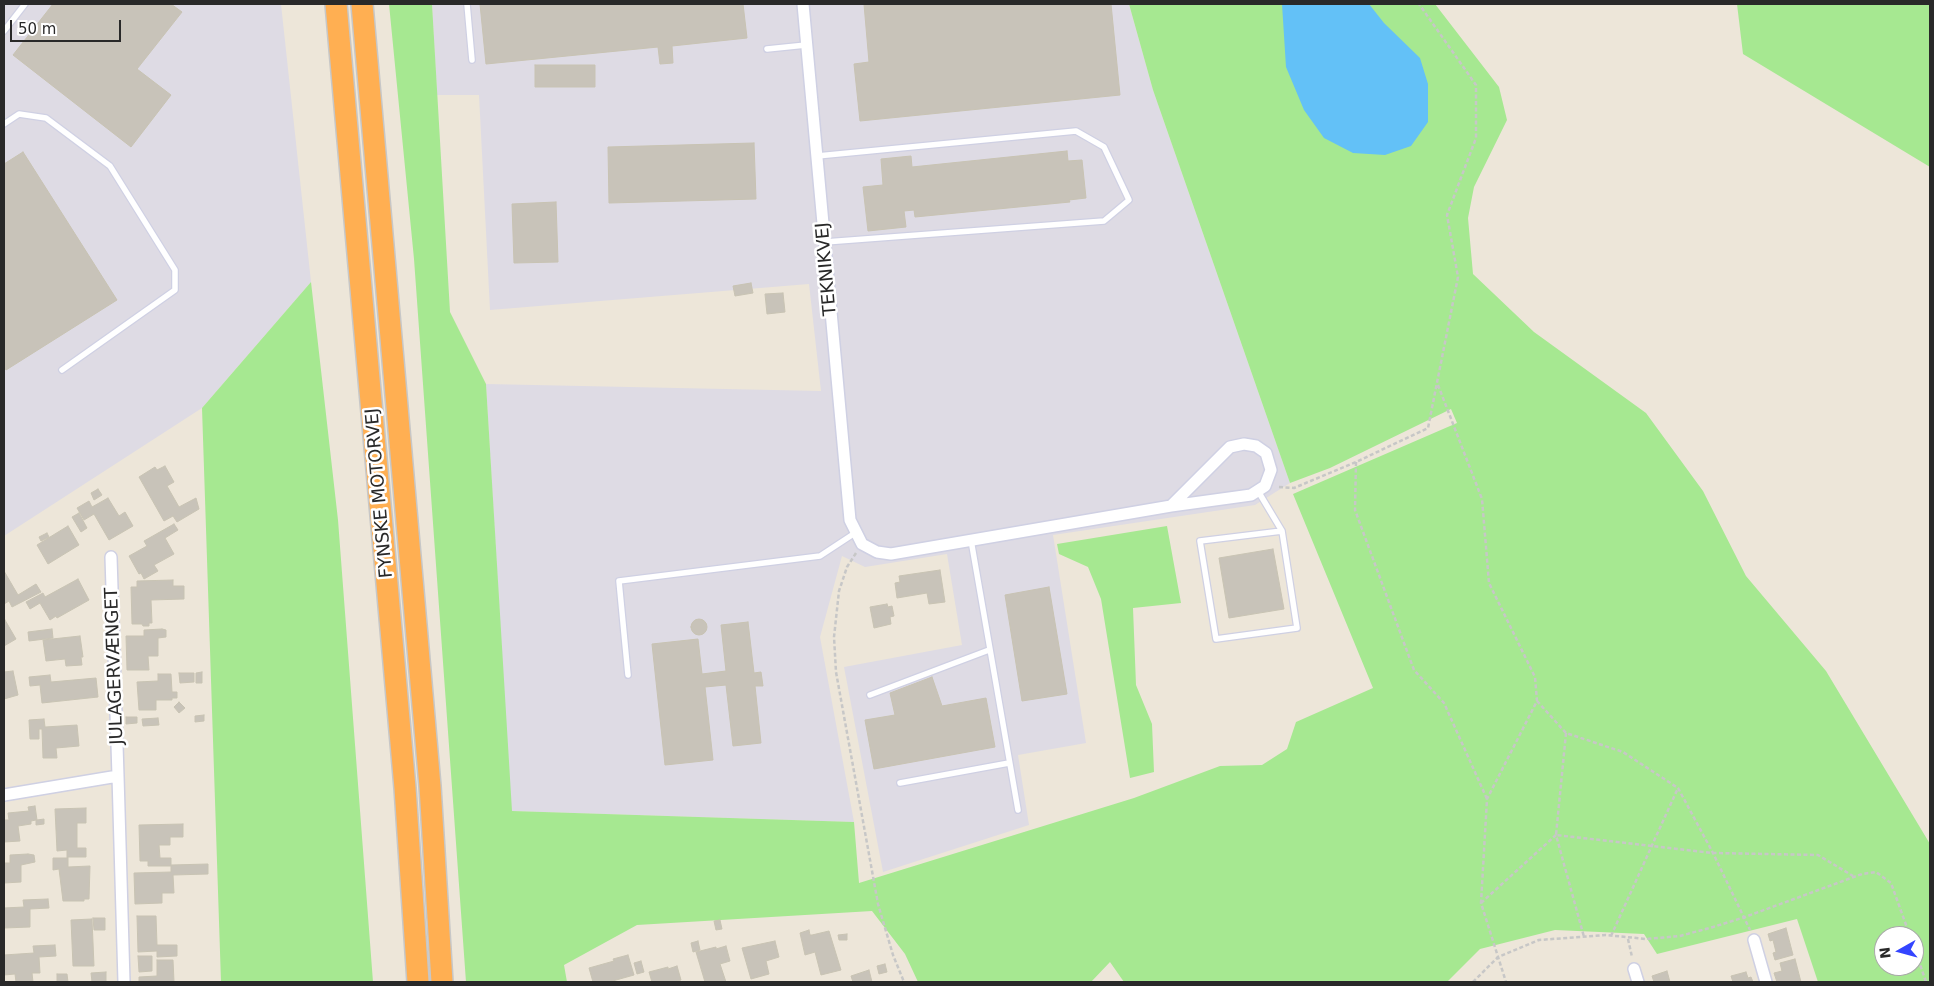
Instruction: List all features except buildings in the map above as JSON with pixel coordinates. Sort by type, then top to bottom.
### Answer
[{"type":"highway","name":"FYNSKE MOTORVEJ","points":[[336,4],[404,768],[418,982]]},
{"type":"highway","name":"FYNSKE MOTORVEJ","points":[[362,4],[430,786],[442,982]]},
{"type":"street","name":"TEKNIKVEJ","points":[[802,4],[850,520],[862,544]]},
{"type":"street","points":[[862,544],[877,552],[890,554],[1171,506],[1251,495],[1261,488],[1271,470],[1266,454],[1256,446],[1244,444],[1230,447],[1171,506]]},
{"type":"street","name":"JULAGERVÆNGET","points":[[111,557],[124,982]]},
{"type":"street","points":[[4,795],[118,776]]},
{"type":"street","points":[[1754,940],[1766,982]]},
{"type":"street","points":[[1634,969],[1638,982]]},
{"type":"lane","points":[[4,31],[25,4]]},
{"type":"lane","points":[[467,4],[472,60]]},
{"type":"lane","points":[[767,49],[806,45]]},
{"type":"lane","points":[[4,124],[19,114],[46,118],[110,166],[175,270],[175,290],[62,370]]},
{"type":"lane","points":[[816,157],[1076,131],[1104,147],[1128,200],[1104,221],[825,242]]},
{"type":"lane","points":[[1261,488],[1282,531],[1297,628],[1216,639],[1200,541],[1282,531]]},
{"type":"lane","points":[[628,675],[619,581],[820,556],[855,533]]},
{"type":"lane","points":[[971,540],[1018,810]]},
{"type":"lane","points":[[870,696],[990,650]]},
{"type":"lane","points":[[900,783],[1009,763]]},
{"type":"path","points":[[1261,488],[1294,488],[1356,462],[1428,428],[1458,277],[1448,215],[1476,138],[1476,85],[1419,4]]},
{"type":"path","points":[[1438,385],[1482,499],[1489,583],[1536,677],[1537,701],[1487,798],[1481,903],[1506,982]]},
{"type":"path","points":[[1356,462],[1355,510],[1414,670],[1444,703],[1487,798]]},
{"type":"path","points":[[862,544],[847,567],[839,590],[834,637],[836,672],[878,904],[893,955],[904,982]]},
{"type":"path","points":[[1537,701],[1566,733],[1623,752],[1678,788],[1713,853],[1748,925]]},
{"type":"path","points":[[1566,733],[1556,836],[1584,937]]},
{"type":"path","points":[[1611,936],[1678,788]]},
{"type":"path","points":[[1481,903],[1556,836],[1713,853],[1818,855],[1853,876]]},
{"type":"path","points":[[1473,982],[1498,957],[1539,940],[1611,936],[1628,939],[1646,939],[1680,936],[1713,928],[1745,917],[1853,876],[1876,872],[1891,883],[1906,926]]},
{"type":"path","points":[[1628,939],[1634,969]]},
{"type":"shaded area","points":[[4,4],[281,4],[311,282],[202,408],[4,536]]},
{"type":"shaded area","points":[[432,4],[1129,4],[1153,90],[1290,483],[1255,505],[1053,535],[1086,743],[1018,755],[1029,825],[883,872],[844,667],[962,645],[947,554],[865,567],[842,556],[820,637],[854,822],[511,811],[486,384],[821,391],[809,284],[490,310],[479,95],[437,95]]},
{"type":"green space","points":[[389,4],[432,4],[450,312],[486,384],[512,811],[854,822],[859,883],[1134,798],[1220,766],[1262,765],[1287,749],[1296,722],[1373,688],[1293,494],[1457,423],[1451,409],[1330,468],[1290,483],[1153,90],[1129,4],[1435,4],[1499,87],[1507,120],[1474,187],[1468,218],[1473,274],[1534,332],[1646,413],[1703,491],[1746,576],[1826,671],[1930,844],[1930,982],[1818,982],[1797,919],[1657,954],[1644,934],[1555,930],[1480,949],[1447,982],[1124,982],[1110,962],[1091,982],[918,982],[905,954],[872,911],[637,925],[564,965],[567,982],[466,982],[414,259]]},
{"type":"green space","points":[[1737,4],[1930,4],[1930,167],[1743,54]]},
{"type":"green space","points":[[311,282],[338,520],[373,982],[221,982],[202,408]]},
{"type":"green space","points":[[1167,526],[1181,603],[1133,608],[1136,685],[1152,724],[1154,772],[1130,778],[1101,599],[1088,567],[1059,554],[1057,544]]},
{"type":"water","points":[[1282,4],[1369,4],[1384,23],[1420,58],[1428,84],[1428,122],[1411,146],[1385,155],[1353,153],[1324,138],[1304,110],[1286,67]]}]
